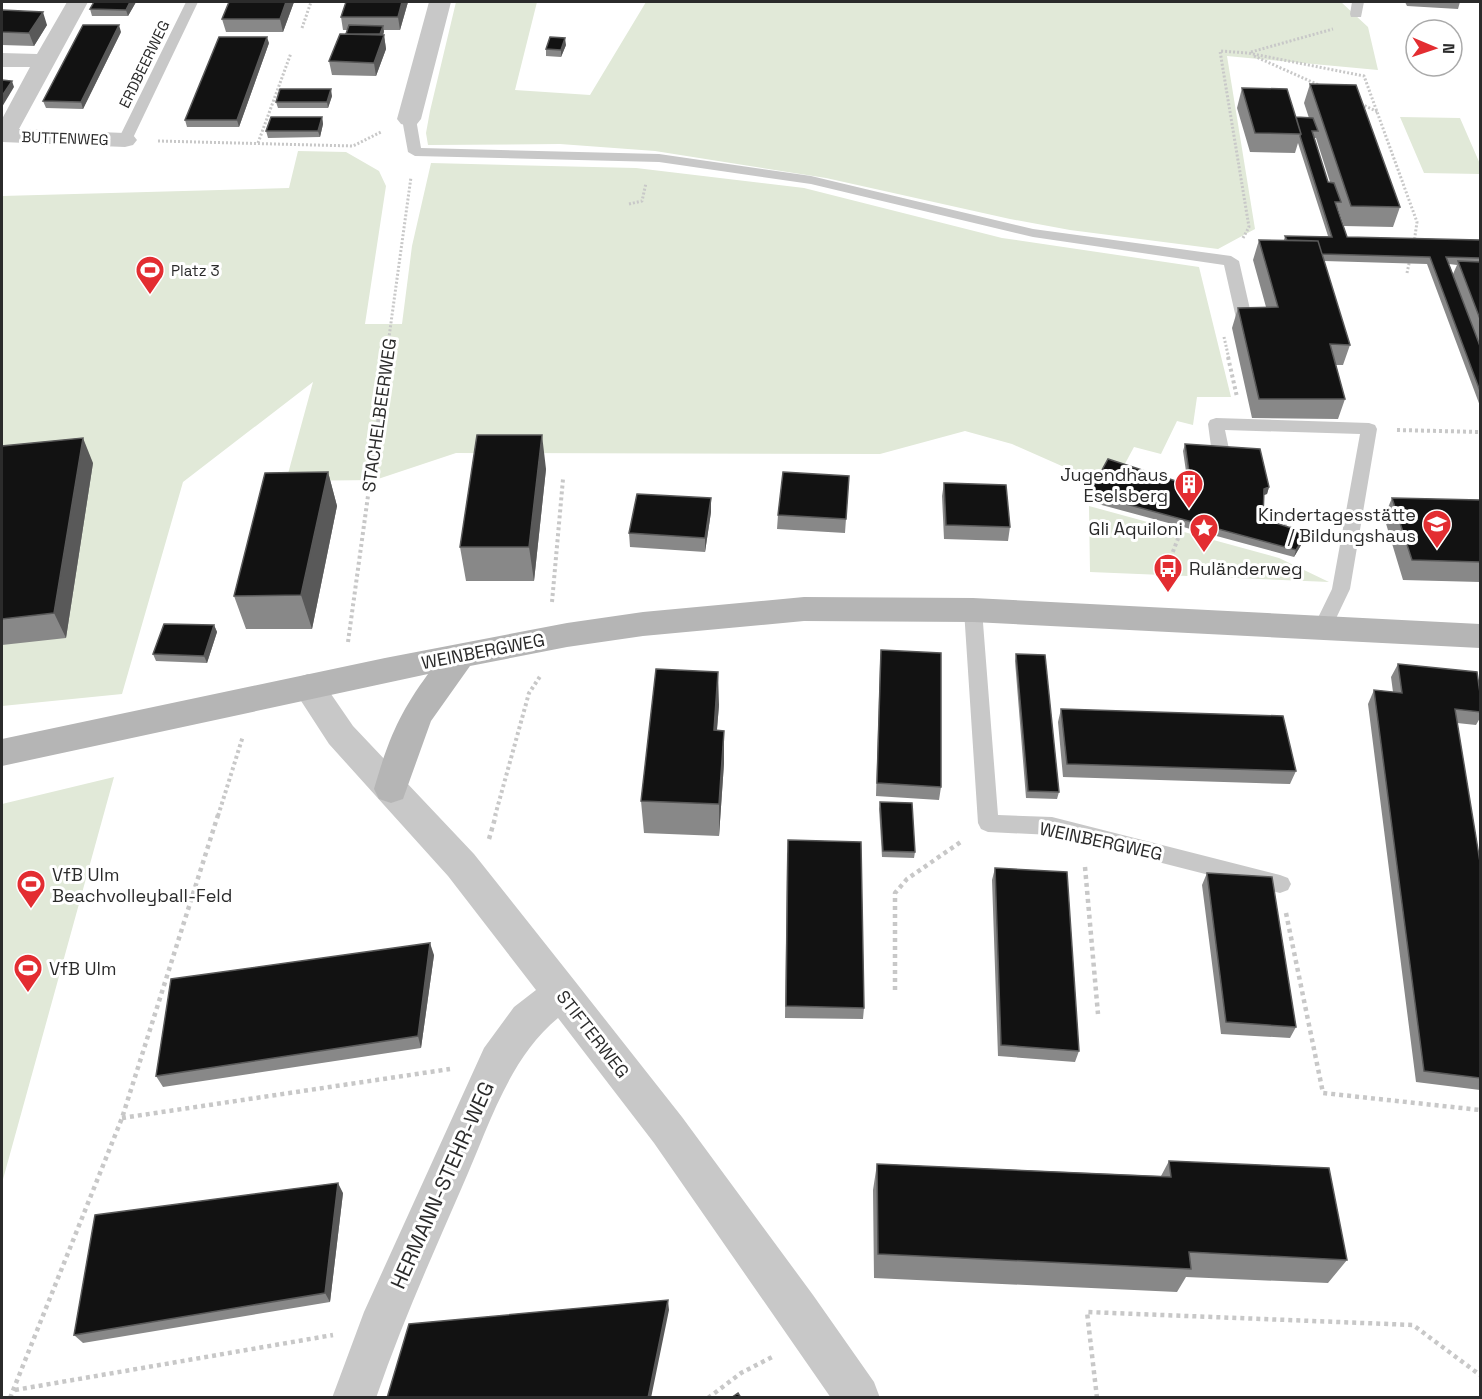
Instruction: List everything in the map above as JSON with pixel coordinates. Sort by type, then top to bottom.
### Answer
[{"type":"street","points":[[2,60],[45,61],[77,2]]},
{"type":"street","points":[[409,119],[440,2]]},
{"type":"street","name":"BUTTENWEG","points":[[45,61],[4,136],[125,140]]},
{"type":"street","name":"WEINBERGWEG","points":[[2,753],[346,678],[567,635],[643,624],[804,609],[973,610],[1323,626],[1480,636]]},
{"type":"street","points":[[391,789],[404,745],[417,715],[460,655]]},
{"type":"street","name":"STIFTERWEG","points":[[308,687],[341,735],[461,865],[668,1130],[798,1310],[858,1398]]},
{"type":"street","name":"HERMANN-STEHR-WEG","points":[[354,1398],[379,1327],[498,1061],[528,1020],[561,992]]},
{"type":"lane","name":"ERDBEERWEG","points":[[125,140],[192,2]]},
{"type":"lane","points":[[409,119],[415,152],[658,158],[811,180],[1033,233],[1231,261],[1244,318]]},
{"type":"lane","points":[[1221,454],[1216,424],[1369,429],[1341,589],[1323,626]]},
{"type":"lane","name":"WEINBERGWEG","points":[[973,610],[988,824],[1052,826],[1280,884]]},
{"type":"path","points":[[302,28],[311,2]]},
{"type":"path","points":[[1248,53],[1333,30],[1357,8]]},
{"type":"path","points":[[1231,261],[1250,227],[1220,51],[1248,53],[1364,76],[1418,222],[1407,273]]},
{"type":"path","points":[[258,144],[291,53]]},
{"type":"path","points":[[1248,53],[1324,87]]},
{"type":"path","points":[[1357,102],[1378,112]]},
{"type":"path","points":[[125,140],[352,146]]},
{"type":"path","name":"STACHELBEERWEG","points":[[346,678],[349,636],[415,152]]},
{"type":"path","points":[[1244,318],[1221,325],[1244,425]]},
{"type":"path","points":[[1369,429],[1480,432]]},
{"type":"path","points":[[551,606],[562,478]]},
{"type":"path","points":[[1261,518],[1348,547]]},
{"type":"path","points":[[1166,581],[1169,562],[1182,528]]},
{"type":"path","points":[[461,865],[487,846],[530,693],[567,635]]},
{"type":"path","points":[[10,1398],[122,1118],[255,698]]},
{"type":"path","points":[[1082,834],[1098,1014]]},
{"type":"path","points":[[895,990],[895,893],[907,879],[933,861]]},
{"type":"path","points":[[1280,884],[1323,1093],[1480,1110]]},
{"type":"path","points":[[122,1118],[498,1061]]},
{"type":"path","points":[[1097,1398],[1088,1312],[1413,1325],[1480,1375]]},
{"type":"path","points":[[14,1390],[379,1327]]},
{"type":"path","points":[[708,1398],[741,1372]]},
{"type":"green space","points":[[456,2],[537,2],[515,90],[590,95],[646,2],[1341,2],[1368,27],[1378,70],[1227,56],[1255,229],[1218,249],[1070,230],[826,178],[655,151],[560,144],[428,145],[426,133],[430,111]]},
{"type":"green space","points":[[1400,117],[1460,118],[1480,164],[1480,174],[1424,173]]},
{"type":"green space","points":[[298,151],[346,152],[379,171],[386,186],[365,324],[402,324],[412,246],[431,163],[636,168],[804,188],[1002,238],[1199,267],[1231,397],[1197,397],[1193,425],[1177,421],[1161,454],[1134,447],[1121,471],[1098,482],[1012,444],[965,431],[880,454],[456,453],[375,480],[286,481],[313,382],[183,482],[122,694],[2,706],[2,196],[289,188]]},
{"type":"green space","points":[[1089,506],[1279,558],[1329,582],[1090,572]]},
{"type":"green space","name":"VfB Ulm","points":[[114,777],[2,1183],[2,804]]},
{"type":"building","points":[[94,2],[130,2],[126,10],[90,9]]},
{"type":"building","points":[[229,2],[286,2],[280,19],[222,19]]},
{"type":"building","points":[[346,2],[402,2],[398,17],[341,17]]},
{"type":"building","points":[[2,10],[43,12],[29,33],[2,32]]},
{"type":"building","points":[[83,25],[119,25],[81,102],[43,101]]},
{"type":"building","points":[[349,25],[383,26],[380,34],[346,34]]},
{"type":"building","points":[[340,34],[384,35],[374,63],[329,61]]},
{"type":"building","points":[[219,37],[267,37],[237,120],[185,120]]},
{"type":"building","points":[[550,37],[565,38],[561,50],[546,49]]},
{"type":"building","points":[[2,80],[12,81],[2,96]]},
{"type":"building","points":[[1310,84],[1356,85],[1400,207],[1351,206]]},
{"type":"building","points":[[1242,88],[1287,89],[1301,134],[1255,133]]},
{"type":"building","points":[[280,89],[331,89],[327,102],[276,102]]},
{"type":"building","points":[[271,117],[322,117],[318,131],[266,131]]},
{"type":"building","points":[[1296,117],[1313,118],[1318,131],[1312,131],[1328,182],[1334,183],[1341,202],[1335,202],[1347,237],[1480,240],[1480,258],[1446,257],[1480,346],[1480,391],[1430,257],[1322,254],[1318,241],[1287,240],[1285,236],[1332,237]]},
{"type":"building","points":[[1259,240],[1318,241],[1350,345],[1330,344],[1345,399],[1259,399],[1238,308],[1278,307]]},
{"type":"building","points":[[1458,261],[1480,262],[1480,319]]},
{"type":"building","points":[[477,435],[542,435],[529,547],[460,547]]},
{"type":"building","points":[[83,438],[54,613],[2,619],[2,446]]},
{"type":"building","name":"Jugendhaus Eselsberg","points":[[1185,444],[1260,449],[1269,487],[1264,489],[1263,519],[1307,533],[1296,550],[1089,494],[1108,459],[1191,486]]},
{"type":"building","points":[[328,472],[301,595],[234,596],[265,473]]},
{"type":"building","points":[[783,472],[849,476],[846,519],[778,515]]},
{"type":"building","points":[[944,483],[1006,485],[1010,527],[946,525]]},
{"type":"building","points":[[637,494],[711,498],[705,538],[629,533]]},
{"type":"building","points":[[1392,498],[1480,500],[1480,562],[1412,560]]},
{"type":"building","points":[[164,624],[214,625],[204,656],[153,654]]},
{"type":"building","points":[[881,650],[941,653],[941,787],[877,783]]},
{"type":"building","points":[[1016,654],[1045,655],[1059,792],[1028,791]]},
{"type":"building","points":[[1398,664],[1477,672],[1480,712],[1455,709],[1480,862],[1480,1078],[1424,1071],[1374,690],[1402,693]]},
{"type":"building","points":[[656,669],[718,672],[714,730],[724,731],[719,804],[641,801]]},
{"type":"building","points":[[1061,709],[1283,716],[1296,771],[1067,764]]},
{"type":"building","points":[[880,802],[912,803],[915,852],[883,851]]},
{"type":"building","points":[[788,840],[861,842],[864,1008],[786,1006]]},
{"type":"building","points":[[995,868],[1067,872],[1079,1051],[1001,1045]]},
{"type":"building","points":[[1207,873],[1272,877],[1296,1027],[1226,1022]]},
{"type":"building","points":[[430,943],[418,1036],[156,1076],[171,979]]},
{"type":"building","points":[[1169,1161],[1329,1168],[1347,1260],[1189,1252],[1191,1269],[878,1254],[877,1164],[1171,1177]]},
{"type":"building","points":[[338,1183],[325,1293],[74,1335],[95,1215]]},
{"type":"building","points":[[668,1300],[648,1398],[387,1398],[409,1324]]},
{"type":"building","points":[[738,1393],[741,1398],[731,1398]]},
{"type":"place","name":"Platz 3","points":[[150,296]]},
{"type":"place","name":"Jugendhaus Eselsberg","points":[[1189,510]]},
{"type":"place","name":"Kindertagesstätte / Bildungshaus","points":[[1437,550]]},
{"type":"place","name":"Gli Aquiloni","points":[[1204,554]]},
{"type":"place","name":"Ruländerweg","points":[[1168,594]]},
{"type":"place","name":"VfB Ulm Beachvolleyball-Feld","points":[[31,910]]},
{"type":"place","name":"VfB Ulm","points":[[28,994]]}]
